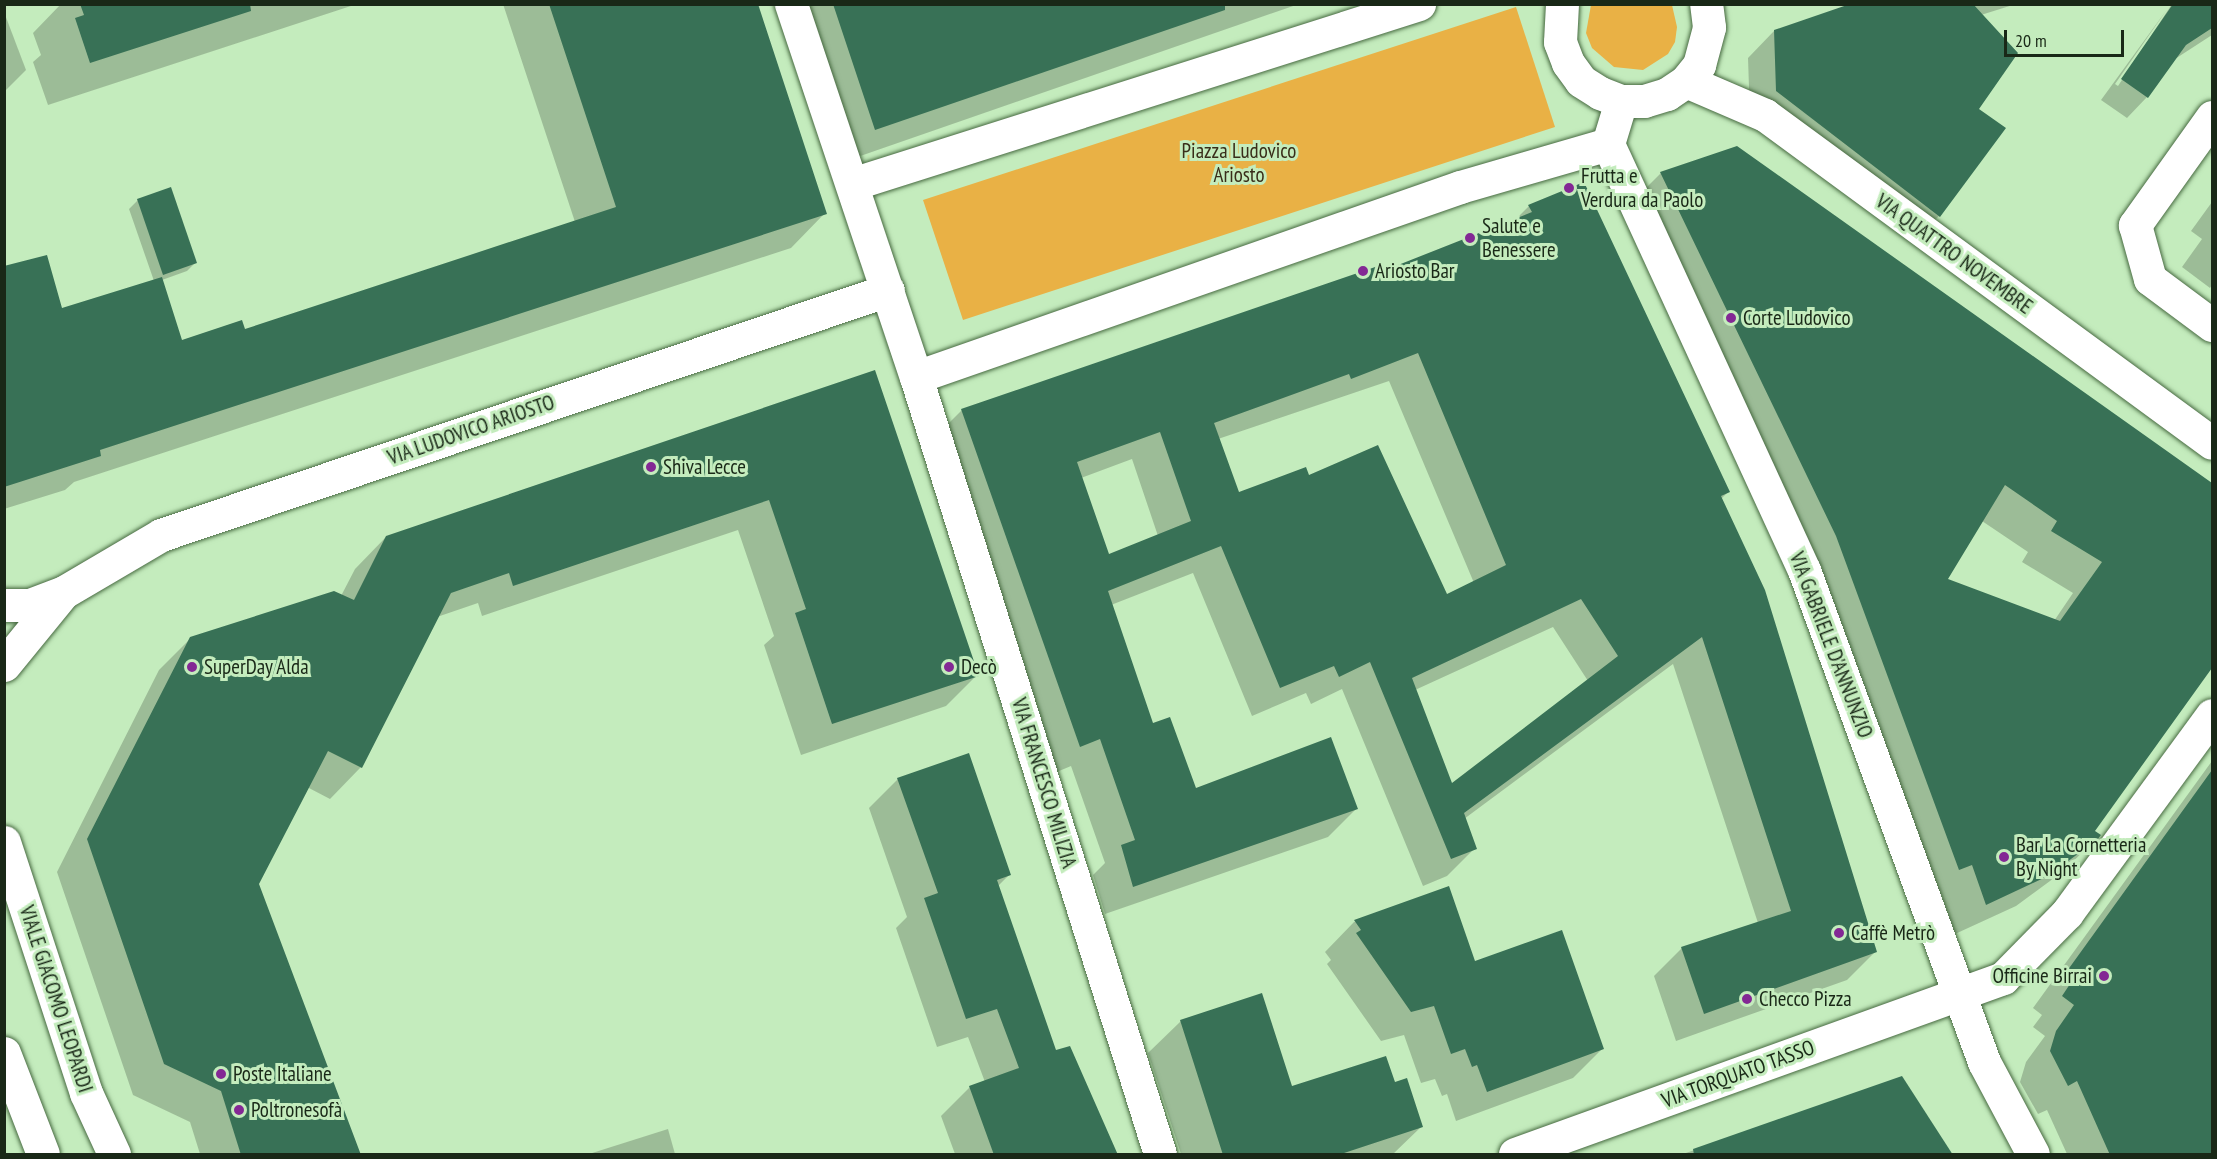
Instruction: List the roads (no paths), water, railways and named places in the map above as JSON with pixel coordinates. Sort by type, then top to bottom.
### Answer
[{"type":"street","points":[[791,4],[916,377],[1460,187],[1608,144],[1621,101]]},
{"type":"street","points":[[852,184],[1419,4]]},
{"type":"street","points":[[1562,4],[1560,42],[1568,63],[1581,81],[1600,93],[1621,101],[1644,101],[1667,94],[1686,81],[1707,46],[1708,5]]},
{"type":"street","name":"VIA QUATTRO NOVEMBRE","points":[[1686,81],[1765,115],[2212,443]]},
{"type":"street","points":[[2212,117],[2135,225],[2150,279],[2212,325]]},
{"type":"street","name":"VIA GABRIELE D'ANNUNZIO","points":[[1608,144],[1804,570],[1962,994],[1987,1071],[2032,1155]]},
{"type":"street","name":"VIA LUDOVICO ARIOSTO","points":[[4,605],[30,604],[64,592],[161,535],[888,290]]},
{"type":"street","name":"VIA FRANCESCO MILIZIA","points":[[916,377],[1160,1155]]},
{"type":"street","name":"VIA LUDOVICO ARIOSTO","points":[[4,665],[64,592]]},
{"type":"street","name":"VIA TORQUATO TASSO","points":[[1515,1155],[2004,978],[2067,913],[2212,715]]},
{"type":"street","name":"VIALE GIACOMO LEOPARDI","points":[[4,842],[86,1093],[114,1155]]},
{"type":"street","points":[[4,1053],[43,1155]]},
{"type":"place","name":"Frutta e Verdura da Paolo","points":[[1569,188]]},
{"type":"place","name":"Salute e Benessere","points":[[1470,238]]},
{"type":"place","name":"Ariosto Bar","points":[[1363,271]]},
{"type":"place","name":"Corte Ludovico","points":[[1731,318]]},
{"type":"place","name":"Shiva Lecce","points":[[651,467]]},
{"type":"place","name":"SuperDay Alda","points":[[192,667]]},
{"type":"place","name":"Decò","points":[[949,667]]},
{"type":"place","name":"Bar La Cornetteria By Night","points":[[2004,857]]},
{"type":"place","name":"Caffè Metrò","points":[[1839,933]]},
{"type":"place","name":"Officine Birrai","points":[[2104,976]]},
{"type":"place","name":"Checco Pizza","points":[[1747,999]]},
{"type":"place","name":"Poste Italiane","points":[[221,1074]]},
{"type":"place","name":"Poltronesofà","points":[[239,1110]]},
{"type":"park label","name":"Piazza Ludovico Ariosto","points":[[1239,163]]}]
